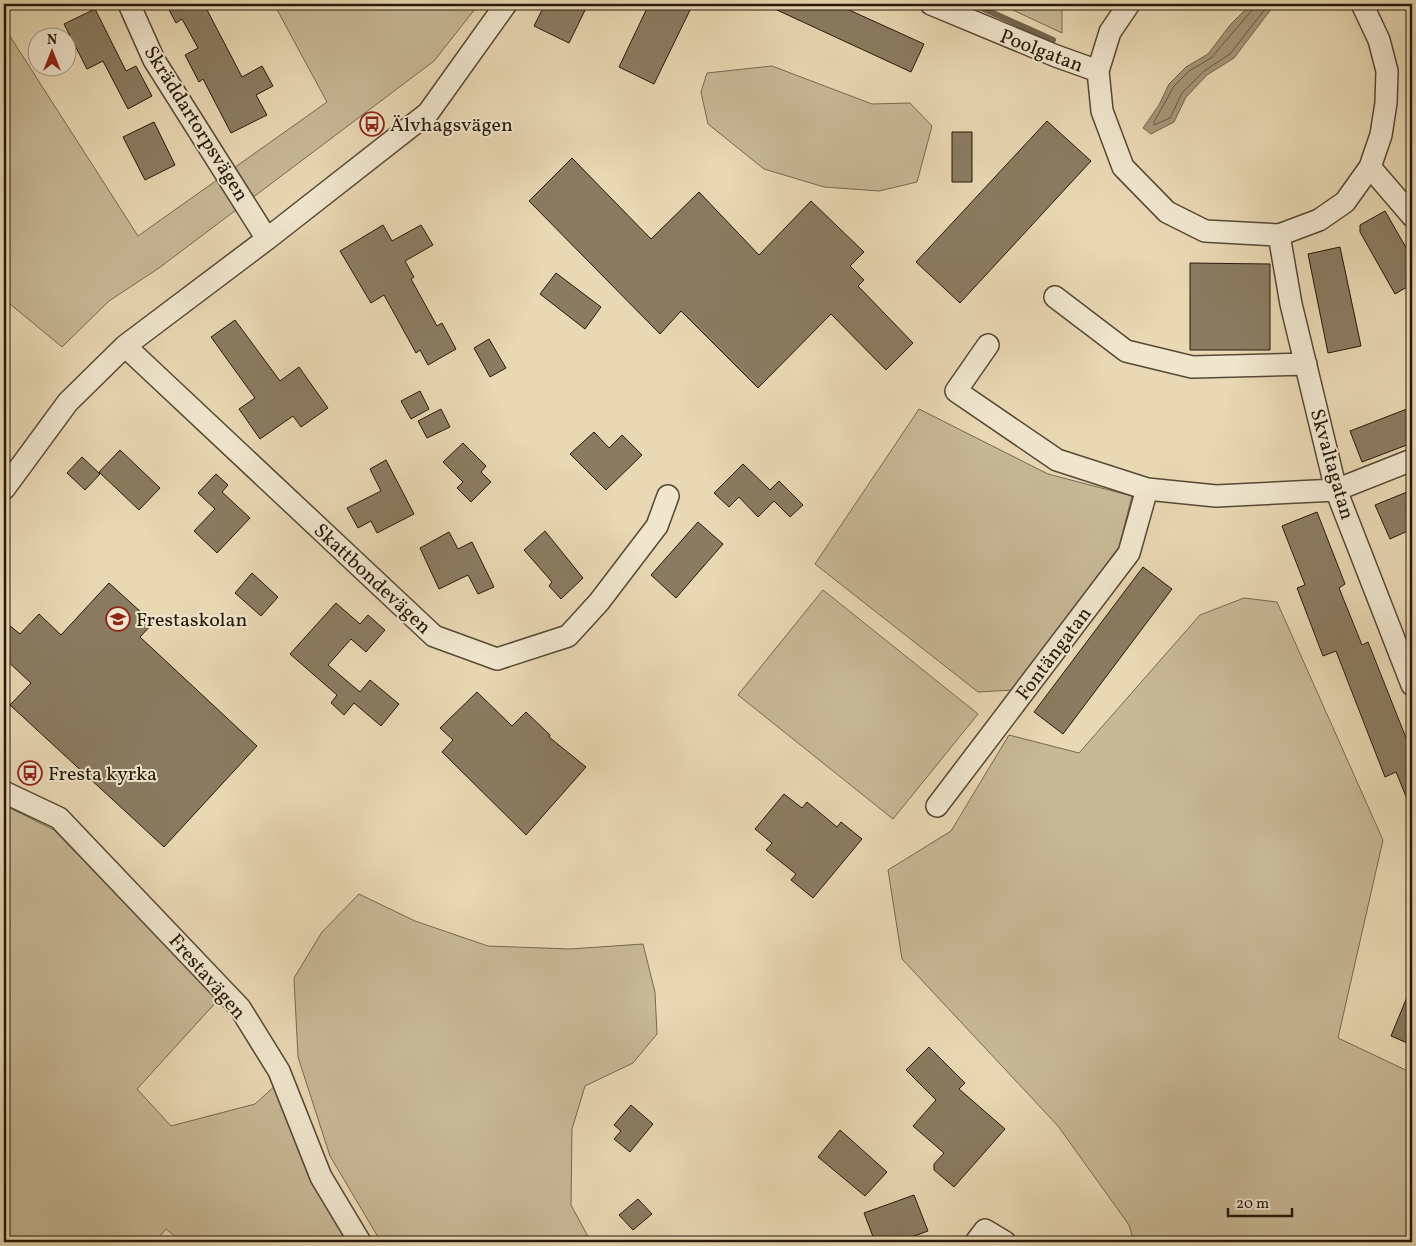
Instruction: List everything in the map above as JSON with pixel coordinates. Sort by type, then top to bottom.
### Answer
[{"type":"street","name":"Skräddartorpsvägen","points":[[130,4],[154,60],[268,240]]},
{"type":"street","points":[[4,489],[68,402],[125,346],[268,240],[428,112],[506,4]]},
{"type":"street","name":"Poolgatan","points":[[931,4],[1047,53],[1098,71]]},
{"type":"street","points":[[1130,4],[1110,32],[1098,71],[1102,111],[1123,167],[1168,212],[1205,231],[1279,235],[1319,220],[1345,202],[1370,167],[1381,136],[1386,103],[1387,71],[1379,40],[1362,4]]},
{"type":"street","points":[[1370,167],[1412,216]]},
{"type":"street","name":"Skvaltagatan","points":[[1279,235],[1291,304],[1336,490],[1412,685]]},
{"type":"street","points":[[1055,297],[1126,351],[1192,367],[1306,364]]},
{"type":"street","points":[[988,344],[956,391],[1057,460],[1147,489],[1216,496],[1336,490],[1412,460]]},
{"type":"street","name":"Skattbondevägen","points":[[125,346],[434,636],[497,659],[568,636],[599,602],[657,526],[668,496]]},
{"type":"street","name":"Fontängatan","points":[[937,806],[1129,553],[1147,489]]},
{"type":"street","name":"Frestavägen","points":[[4,792],[59,818],[240,1008],[279,1071],[321,1177],[360,1242]]},
{"type":"street","points":[[976,1242],[986,1230],[1005,1242]]},
{"type":"shaded area","points":[[274,4],[479,4],[434,61],[159,268],[109,301],[62,347],[4,299],[4,27],[28,64],[28,78],[37,78],[138,236],[327,102]]},
{"type":"shaded area","points":[[1000,4],[1062,4],[1062,33]]},
{"type":"shaded area","points":[[772,66],[872,104],[910,103],[932,126],[917,182],[879,191],[824,187],[764,169],[708,124],[701,92],[707,73]]},
{"type":"shaded area","points":[[919,409],[1048,474],[1132,496],[1119,547],[1013,690],[978,692],[815,564]]},
{"type":"shaded area","points":[[823,590],[978,714],[893,819],[738,695]]},
{"type":"shaded area","points":[[1244,598],[1277,602],[1383,840],[1338,1038],[1412,1073],[1412,1242],[1134,1242],[1129,1225],[1058,1126],[902,959],[888,870],[951,831],[1009,735],[1079,753],[1200,615]]},
{"type":"shaded area","points":[[4,805],[54,830],[218,1000],[137,1089],[171,1126],[255,1104],[277,1084],[350,1242],[182,1242],[166,1229],[155,1242],[4,1242]]},
{"type":"shaded area","points":[[359,894],[415,921],[488,946],[570,949],[643,944],[655,992],[657,1034],[633,1063],[585,1086],[572,1129],[571,1205],[591,1242],[381,1242],[330,1156],[298,1057],[294,978],[322,932]]},
{"type":"water","points":[[1251,4],[1275,4],[1234,58],[1207,75],[1186,97],[1174,122],[1151,134],[1143,128],[1159,105],[1169,84],[1186,67],[1208,54],[1230,25]]},
{"type":"building","points":[[166,4],[210,4],[205,6],[242,77],[262,66],[273,86],[256,95],[267,115],[231,133],[203,79],[199,82],[185,55],[198,48],[182,19],[176,23]]},
{"type":"building","points":[[545,4],[588,4],[569,43],[534,26]]},
{"type":"building","points":[[649,4],[693,4],[654,84],[619,67]]},
{"type":"building","points":[[764,4],[836,4],[924,44],[911,72]]},
{"type":"building","points":[[95,9],[126,71],[136,66],[152,96],[128,109],[103,61],[87,69],[78,51],[78,28],[66,28],[64,24]]},
{"type":"building","points":[[1047,121],[1091,161],[960,303],[916,262]]},
{"type":"building","points":[[154,122],[175,165],[145,180],[123,137]]},
{"type":"building","points":[[952,132],[972,132],[972,182],[952,182]]},
{"type":"building","points":[[572,158],[651,239],[699,192],[759,255],[811,201],[864,252],[850,266],[864,280],[858,286],[913,343],[886,370],[831,314],[758,388],[681,311],[660,334],[529,201]]},
{"type":"building","points":[[1385,211],[1412,258],[1412,284],[1395,294],[1360,232],[1360,225]]},
{"type":"building","points":[[383,225],[392,241],[421,225],[433,245],[405,261],[414,277],[411,279],[437,326],[442,323],[456,349],[428,365],[420,350],[416,353],[384,295],[371,303],[340,251]]},
{"type":"building","points":[[1340,247],[1361,346],[1328,353],[1308,254]]},
{"type":"building","points":[[1190,263],[1270,264],[1270,350],[1190,350]]},
{"type":"building","points":[[556,273],[601,307],[585,329],[540,294]]},
{"type":"building","points":[[235,320],[280,381],[299,367],[328,408],[301,427],[293,416],[260,439],[239,409],[255,398],[211,337]]},
{"type":"building","points":[[489,339],[506,368],[490,377],[474,348]]},
{"type":"building","points":[[420,391],[429,409],[411,419],[401,401]]},
{"type":"building","points":[[1412,407],[1412,443],[1362,462],[1350,431]]},
{"type":"building","points":[[441,409],[450,427],[427,438],[418,421]]},
{"type":"building","points":[[594,432],[609,448],[622,435],[642,455],[606,490],[570,454]]},
{"type":"building","points":[[463,443],[486,466],[481,472],[491,482],[471,502],[457,488],[463,482],[443,462]]},
{"type":"building","points":[[120,450],[160,488],[139,510],[99,472]]},
{"type":"building","points":[[82,457],[100,474],[85,490],[67,473]]},
{"type":"building","points":[[386,460],[414,514],[377,533],[371,521],[358,528],[347,508],[381,491],[370,469]]},
{"type":"building","points":[[743,464],[770,490],[779,481],[803,505],[790,517],[774,501],[758,517],[739,497],[729,507],[714,493]]},
{"type":"building","points":[[216,474],[228,485],[222,492],[250,518],[217,553],[194,531],[215,509],[198,493]]},
{"type":"building","points":[[1412,490],[1412,529],[1390,539],[1375,505]]},
{"type":"building","points":[[1317,512],[1345,584],[1339,588],[1362,645],[1368,642],[1412,753],[1412,811],[1396,772],[1385,777],[1336,651],[1323,656],[1297,588],[1305,585],[1282,526]]},
{"type":"building","points":[[698,522],[723,544],[676,598],[651,575]]},
{"type":"building","points":[[545,531],[583,578],[561,599],[549,586],[552,582],[524,550]]},
{"type":"building","points":[[449,532],[458,549],[472,542],[494,587],[478,594],[468,575],[439,589],[420,548]]},
{"type":"building","points":[[1143,567],[1172,589],[1063,734],[1034,712]]},
{"type":"building","points":[[252,573],[278,597],[261,616],[235,593]]},
{"type":"building","points":[[109,583],[153,623],[140,637],[257,746],[164,847],[10,705],[31,683],[4,658],[4,621],[20,634],[39,614],[61,635]]},
{"type":"building","points":[[336,603],[360,624],[368,615],[385,630],[366,652],[351,639],[328,665],[360,692],[370,680],[399,704],[381,726],[354,703],[344,715],[331,703],[337,695],[290,654]]},
{"type":"building","points":[[477,692],[512,726],[526,712],[550,735],[549,737],[586,767],[526,835],[442,752],[453,740],[440,728]]},
{"type":"building","points":[[784,794],[802,808],[807,802],[837,827],[841,822],[862,839],[813,898],[791,880],[796,874],[766,850],[772,843],[755,829]]},
{"type":"building","points":[[1412,985],[1412,1045],[1391,1036]]},
{"type":"building","points":[[929,1047],[965,1083],[959,1089],[1005,1129],[954,1187],[934,1170],[934,1164],[944,1153],[913,1126],[936,1100],[906,1070]]},
{"type":"building","points":[[631,1105],[653,1124],[630,1152],[614,1139],[621,1131],[614,1125]]},
{"type":"building","points":[[840,1130],[887,1172],[865,1196],[818,1157]]},
{"type":"building","points":[[914,1195],[928,1231],[898,1242],[875,1242],[864,1213]]},
{"type":"building","points":[[638,1199],[652,1214],[633,1230],[619,1215]]},
{"type":"waterway","points":[[973,4],[1053,40]]},
{"type":"place","name":"Älvhagsvägen","points":[[372,124]]},
{"type":"place","name":"Frestaskolan","points":[[118,619]]},
{"type":"place","name":"Fresta kyrka","points":[[30,773]]}]
